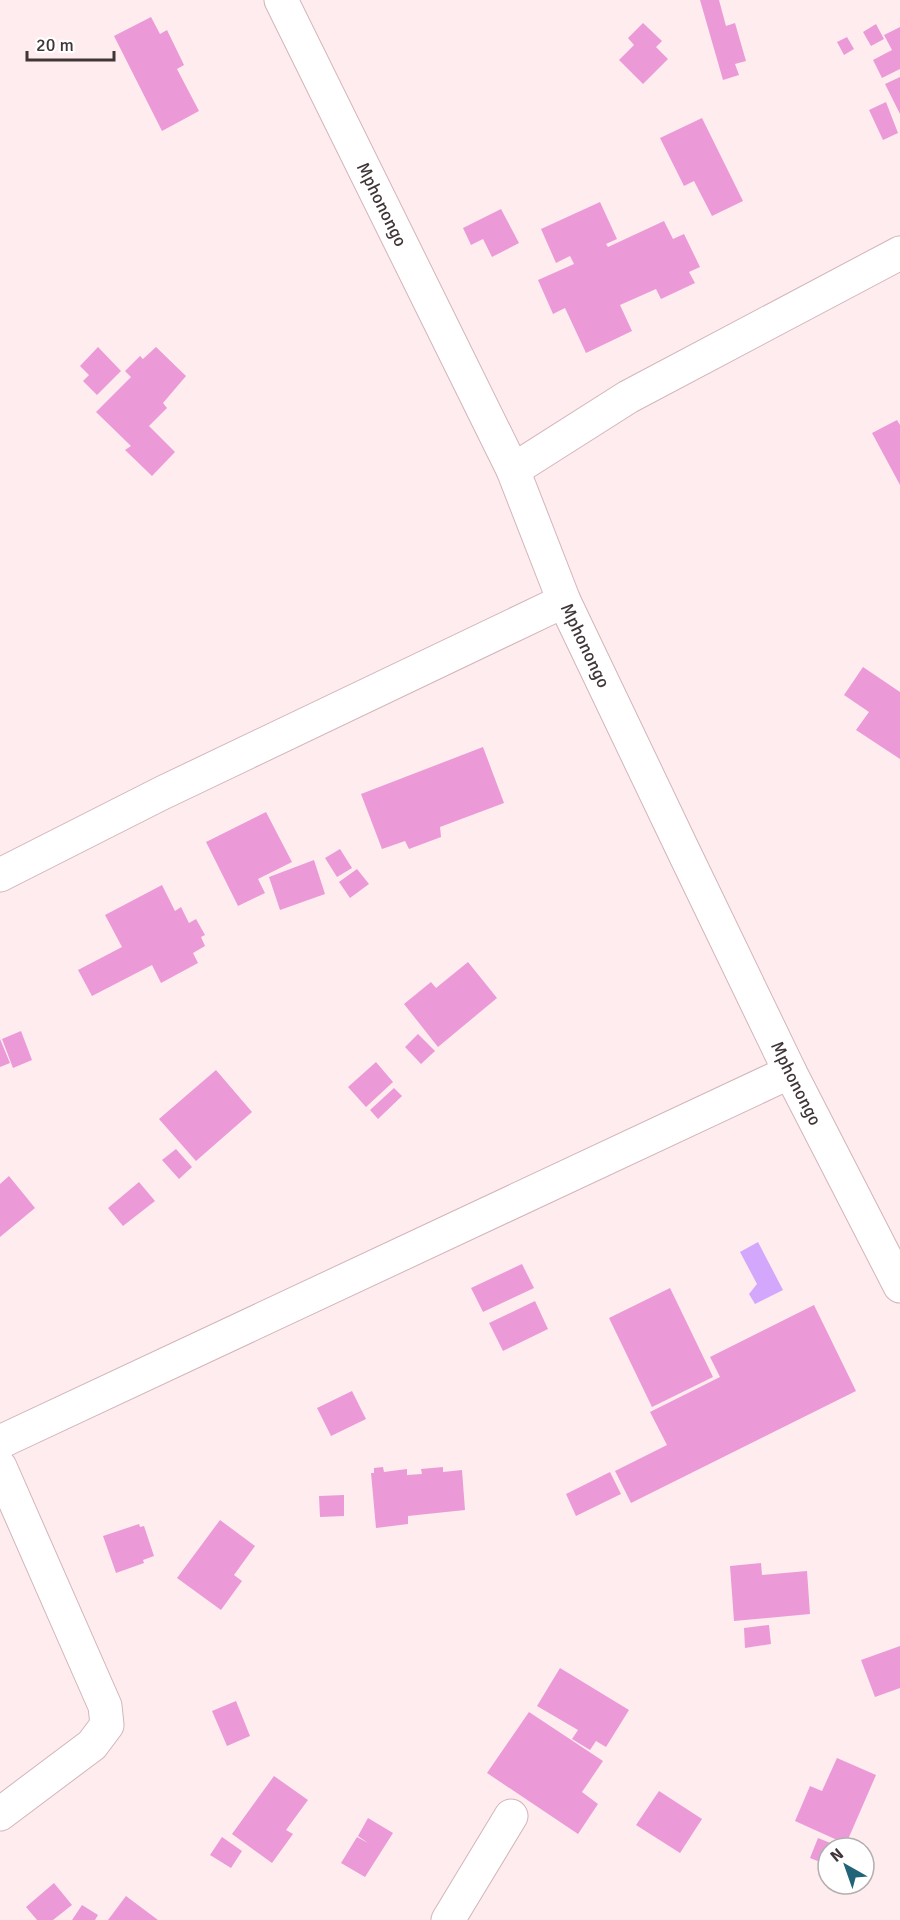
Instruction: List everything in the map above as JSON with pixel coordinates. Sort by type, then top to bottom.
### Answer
[{"type":"street","name":"Mphonongo","points":[[281,0],[513,470],[564,601],[790,1072],[900,1286]]},
{"type":"street","points":[[513,470],[628,398],[900,253]]},
{"type":"street","points":[[0,875],[172,788],[564,601]]},
{"type":"street","points":[[0,1442],[790,1072]]},
{"type":"street","points":[[0,1467],[105,1706],[107,1725],[92,1745],[0,1814]]},
{"type":"street","points":[[448,1920],[511,1816]]},
{"type":"shaded area","points":[[758,1242],[783,1290],[755,1304],[749,1294],[757,1284],[740,1252]]},
{"type":"building","points":[[700,0],[719,0],[726,26],[735,23],[746,61],[735,64],[739,75],[723,80]]},
{"type":"building","points":[[151,17],[160,34],[167,30],[184,65],[177,69],[199,111],[162,131],[114,36]]},
{"type":"building","points":[[643,23],[662,41],[656,47],[668,59],[643,84],[619,60],[634,45],[628,38]]},
{"type":"building","points":[[876,24],[884,39],[871,46],[863,32]]},
{"type":"building","points":[[900,27],[900,69],[882,78],[873,60],[892,50],[884,35]]},
{"type":"building","points":[[847,37],[854,49],[844,55],[837,42]]},
{"type":"building","points":[[900,77],[900,114],[885,84]]},
{"type":"building","points":[[886,102],[898,133],[883,140],[869,110]]},
{"type":"building","points":[[702,118],[743,201],[712,216],[694,181],[684,186],[660,138]]},
{"type":"building","points":[[600,202],[617,239],[606,244],[608,247],[664,221],[673,239],[684,234],[700,267],[689,272],[695,283],[661,299],[656,289],[620,305],[632,331],[586,353],[565,308],[553,314],[538,280],[574,264],[570,256],[556,263],[541,229]]},
{"type":"building","points":[[501,209],[519,243],[492,257],[483,239],[471,245],[463,228]]},
{"type":"building","points":[[98,347],[121,371],[97,395],[83,381],[89,375],[80,366]]},
{"type":"building","points":[[156,347],[186,376],[163,403],[167,408],[149,426],[175,452],[152,476],[125,450],[131,446],[96,412],[131,377],[125,371],[140,356],[143,359]]},
{"type":"building","points":[[897,420],[900,425],[900,485],[872,433]]},
{"type":"building","points":[[863,667],[900,692],[900,759],[856,730],[869,712],[844,695]]},
{"type":"building","points":[[483,747],[504,803],[440,827],[441,837],[409,849],[405,841],[382,849],[361,794]]},
{"type":"building","points":[[266,812],[292,862],[258,879],[265,893],[238,906],[206,842]]},
{"type":"building","points":[[340,849],[352,868],[337,877],[325,858]]},
{"type":"building","points":[[314,860],[325,894],[280,910],[269,877]]},
{"type":"building","points":[[357,869],[369,884],[350,898],[339,882]]},
{"type":"building","points":[[162,885],[175,911],[181,907],[189,923],[196,919],[205,935],[201,937],[205,946],[193,953],[198,963],[161,983],[152,965],[92,996],[78,970],[122,947],[105,915]]},
{"type":"building","points":[[468,962],[497,998],[438,1047],[404,1004],[431,982],[436,988]]},
{"type":"building","points":[[21,1031],[32,1060],[13,1068],[2,1039]]},
{"type":"building","points":[[418,1034],[435,1051],[421,1064],[405,1047]]},
{"type":"building","points":[[0,1039],[10,1063],[0,1067]]},
{"type":"building","points":[[376,1062],[393,1082],[366,1107],[348,1087]]},
{"type":"building","points":[[216,1070],[252,1112],[196,1161],[159,1119]]},
{"type":"building","points":[[394,1088],[402,1096],[378,1119],[370,1110]]},
{"type":"building","points":[[176,1149],[192,1167],[179,1179],[162,1160]]},
{"type":"building","points":[[9,1176],[35,1208],[0,1237],[0,1184]]},
{"type":"building","points":[[139,1182],[155,1201],[123,1226],[108,1208]]},
{"type":"building","points":[[522,1264],[534,1288],[483,1312],[471,1288]]},
{"type":"building","points":[[670,1288],[713,1377],[652,1407],[609,1318]]},
{"type":"building","points":[[535,1301],[548,1329],[503,1351],[489,1323]]},
{"type":"building","points":[[814,1305],[856,1391],[631,1503],[615,1471],[667,1445],[650,1412],[720,1377],[710,1357]]},
{"type":"building","points":[[352,1391],[366,1419],[331,1436],[317,1408]]},
{"type":"building","points":[[383,1467],[384,1472],[407,1469],[407,1475],[422,1474],[421,1469],[443,1467],[443,1472],[462,1470],[465,1510],[408,1516],[408,1524],[376,1528],[371,1473],[374,1473],[374,1468]]},
{"type":"building","points":[[610,1472],[621,1494],[576,1516],[566,1494]]},
{"type":"building","points":[[344,1495],[344,1516],[320,1517],[319,1496]]},
{"type":"building","points":[[220,1520],[255,1546],[234,1575],[242,1581],[221,1610],[177,1578]]},
{"type":"building","points":[[139,1524],[140,1527],[144,1526],[154,1556],[143,1560],[144,1563],[116,1573],[103,1536]]},
{"type":"building","points":[[761,1563],[762,1575],[807,1571],[810,1614],[734,1621],[730,1566]]},
{"type":"building","points":[[769,1625],[771,1644],[745,1648],[744,1628]]},
{"type":"building","points":[[900,1646],[900,1688],[875,1697],[861,1660]]},
{"type":"building","points":[[560,1668],[629,1710],[606,1747],[596,1741],[590,1750],[572,1739],[578,1730],[537,1706]]},
{"type":"building","points":[[236,1701],[250,1736],[227,1746],[212,1711]]},
{"type":"building","points":[[529,1712],[603,1761],[582,1792],[598,1804],[578,1834],[487,1773]]},
{"type":"building","points":[[837,1758],[876,1775],[849,1836],[828,1836],[795,1821],[810,1786],[822,1791]]},
{"type":"building","points":[[274,1776],[308,1800],[286,1830],[293,1834],[272,1863],[232,1834]]},
{"type":"building","points":[[659,1791],[702,1819],[680,1853],[636,1825]]},
{"type":"building","points":[[368,1818],[393,1833],[365,1877],[341,1863],[357,1837],[368,1843],[358,1836]]},
{"type":"building","points":[[222,1837],[242,1851],[231,1868],[210,1855]]},
{"type":"building","points":[[816,1843],[816,1860],[810,1858]]},
{"type":"building","points":[[54,1883],[72,1905],[53,1920],[37,1920],[26,1907]]},
{"type":"building","points":[[126,1896],[158,1920],[108,1920]]},
{"type":"building","points":[[82,1905],[98,1915],[95,1920],[72,1920]]}]
